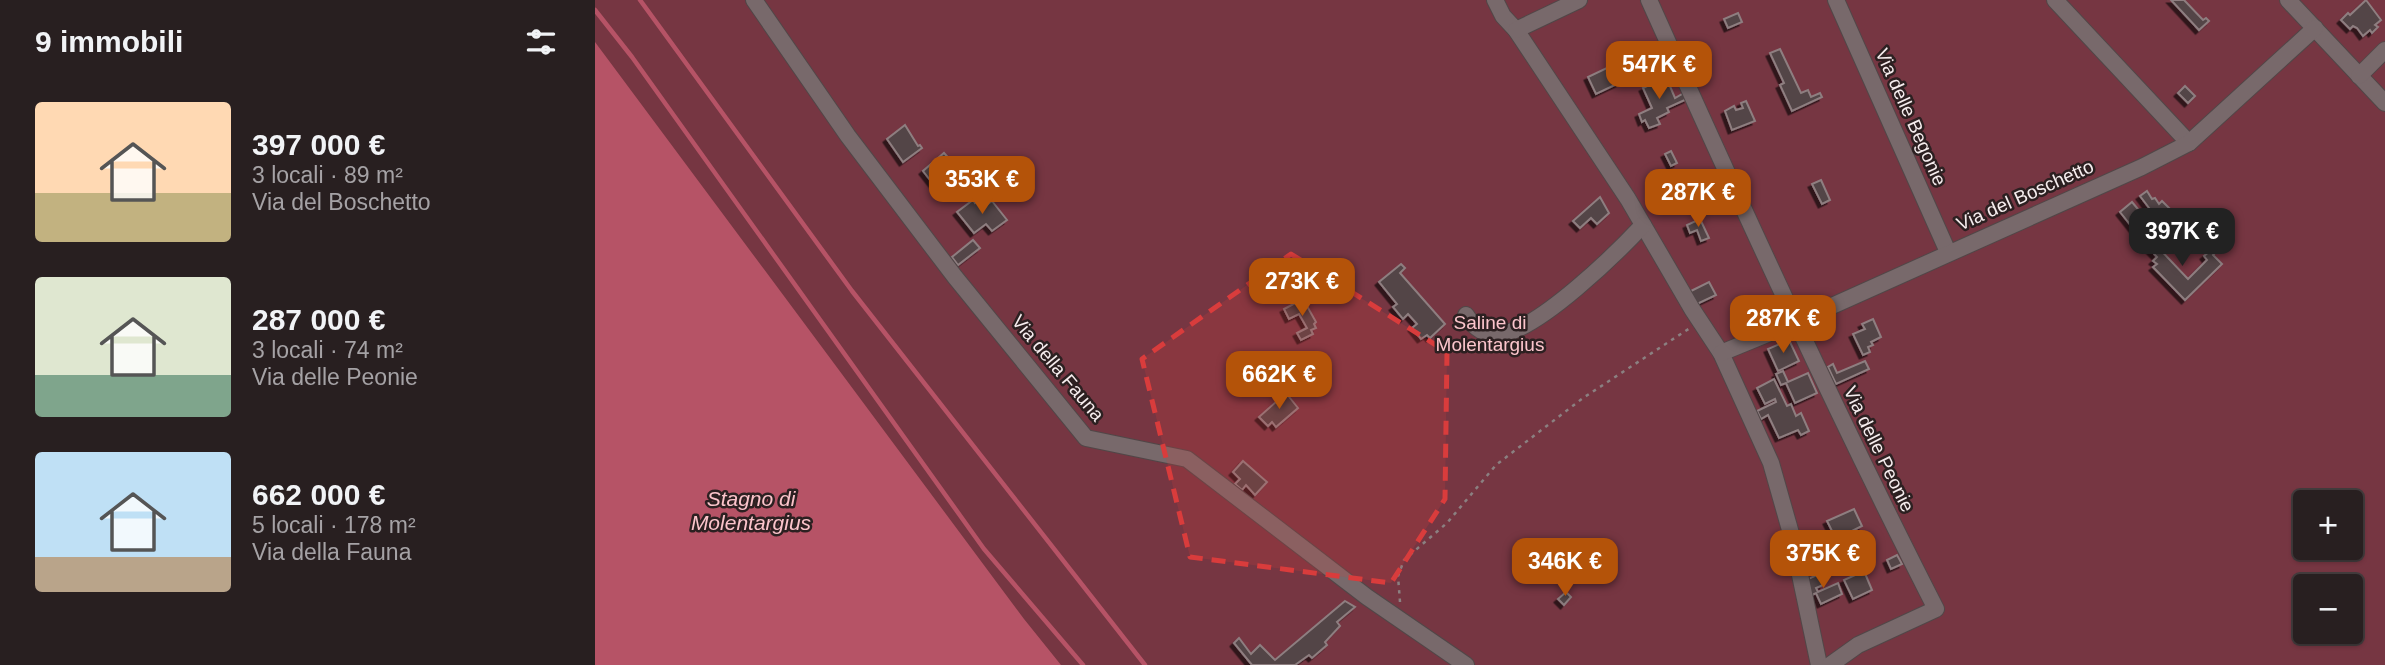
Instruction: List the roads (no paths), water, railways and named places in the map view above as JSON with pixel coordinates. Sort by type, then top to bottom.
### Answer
[{"type":"street","name":"Via della Fauna","points":[[754,0],[848,136],[955,277],[1086,438],[1187,459],[1392,614],[1466,665]]},
{"type":"street","points":[[1495,0],[1503,16],[1516,30],[1643,225],[1721,353],[1771,463],[1792,537],[1819,665]]},
{"type":"street","points":[[1516,30],[1579,0]]},
{"type":"street","name":"Via delle Peonie","points":[[1649,0],[1794,323],[1936,610],[1858,645],[1831,665]]},
{"type":"street","name":"Via delle Begonie","points":[[1836,0],[1948,252]]},
{"type":"street","points":[[2055,0],[2189,143]]},
{"type":"street","points":[[2288,0],[2385,103]]},
{"type":"street","name":"Via del Boschetto","points":[[1721,353],[2142,167],[2189,143],[2315,28]]},
{"type":"street","points":[[2359,76],[2385,50]]},
{"type":"street","points":[[1466,315],[1472,324],[1485,333],[1502,334],[1520,327],[1541,315],[1574,289],[1616,254],[1643,225]]},
{"type":"water","name":"Stagno di Molentargius","points":[[595,42],[1024,619],[1061,665],[595,665]]},
{"type":"waterway","points":[[640,0],[852,291],[1145,665]]},
{"type":"waterway","points":[[595,10],[632,57],[984,549],[1083,665]]},
{"type":"park label","name":"Saline di Molentargius","points":[[1490,333]]}]
